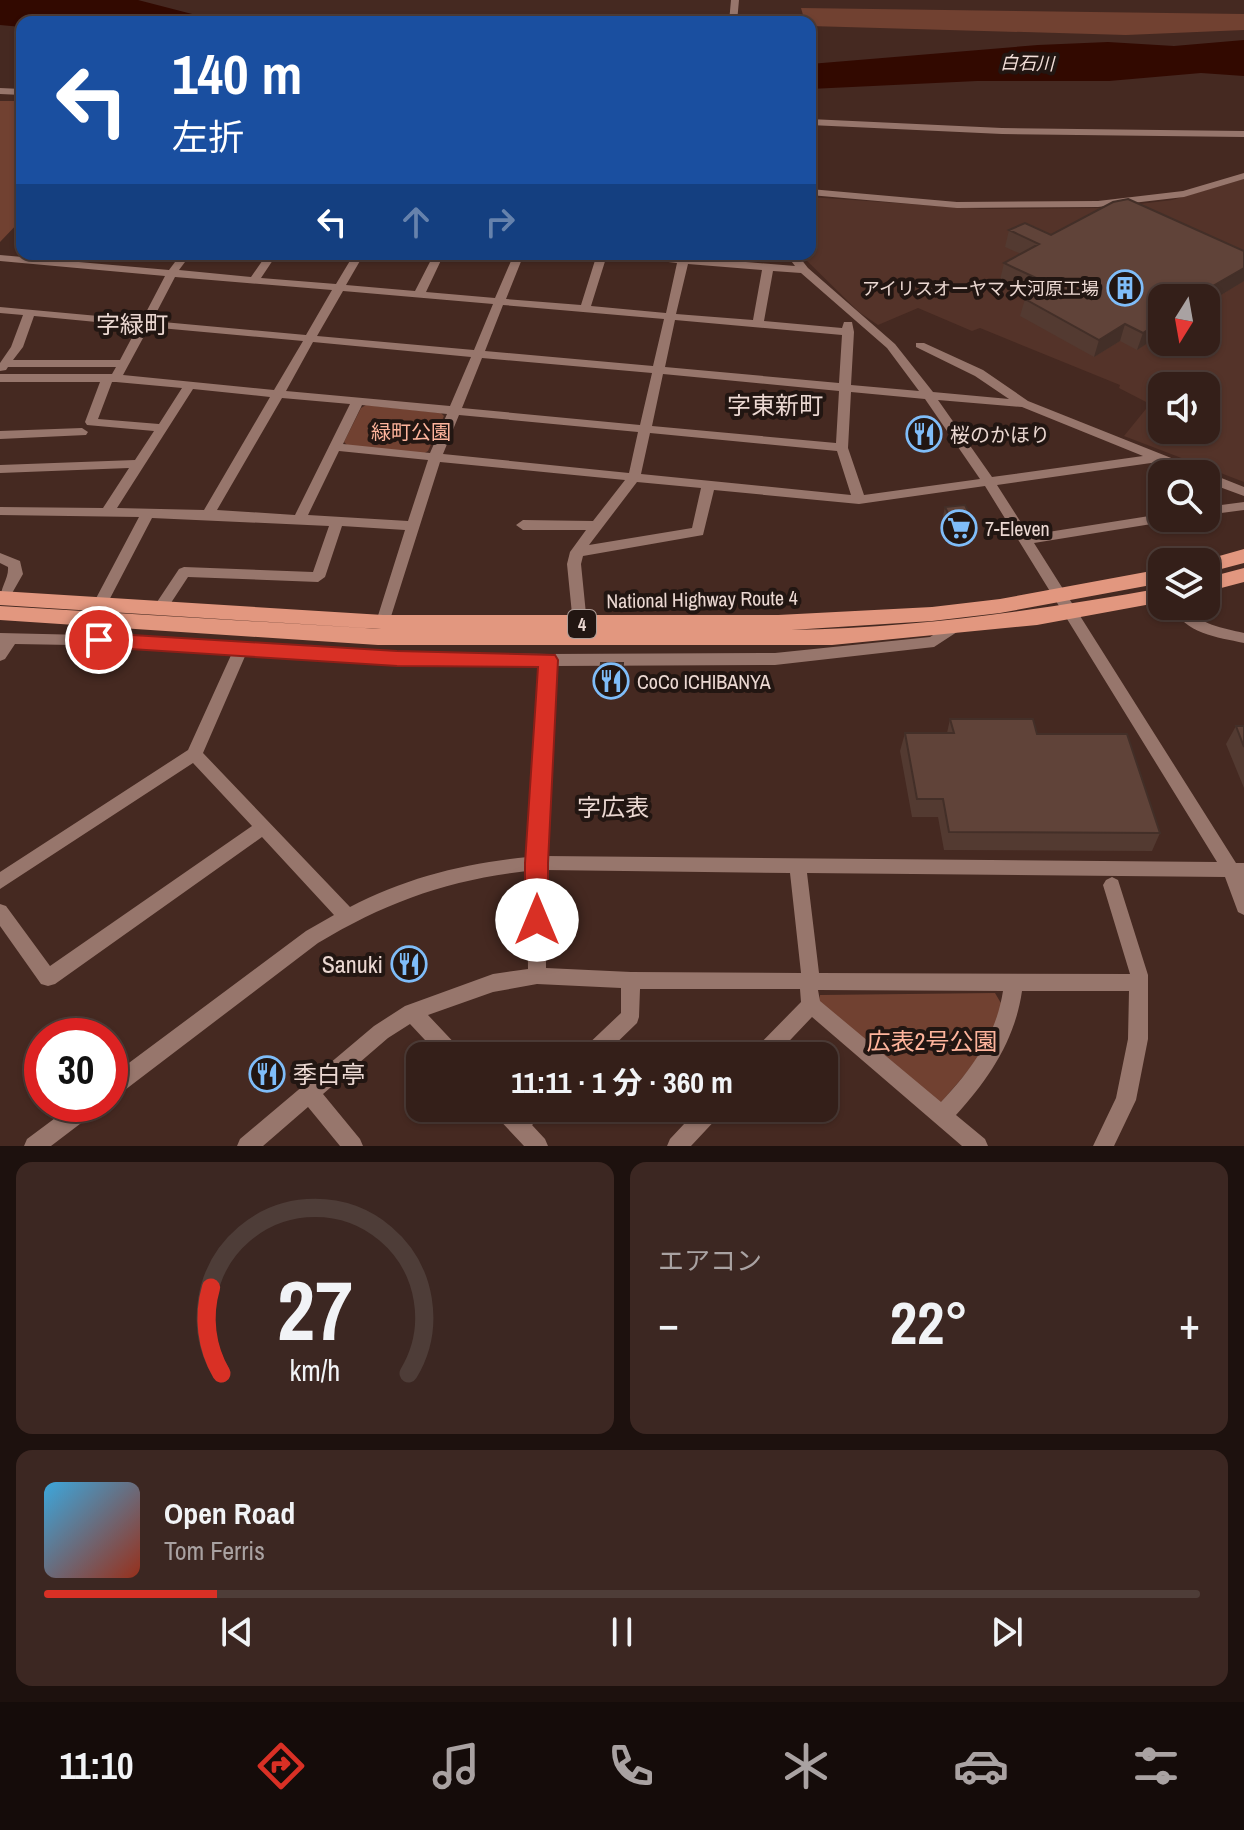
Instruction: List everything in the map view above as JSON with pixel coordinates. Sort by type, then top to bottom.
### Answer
[{"type":"highway","points":[[1220,562],[1244,556]]},
{"type":"highway","points":[[1220,581],[1244,575]]},
{"type":"highway","name":"National Highway Route 4","points":[[1,603],[337,635],[464,639],[832,637],[952,628],[1065,604],[1148,580]]},
{"type":"highway","name":"National Highway Route 4","points":[[1,603],[100,604],[383,622],[580,624],[857,619],[1148,596]]},
{"type":"street","points":[[816,122],[1002,131],[1244,134]]},
{"type":"street","points":[[816,193],[957,205],[1054,206],[1147,200],[1184,194],[1244,176]]},
{"type":"street","points":[[23,260],[848,332]]},
{"type":"street","points":[[79,265],[84,260]]},
{"type":"street","points":[[163,428],[91,422],[112,378],[124,363],[182,260]]},
{"type":"street","points":[[254,280],[268,260]]},
{"type":"street","points":[[208,514],[355,260]]},
{"type":"street","points":[[419,294],[436,260]]},
{"type":"street","points":[[383,622],[435,457],[516,260]]},
{"type":"street","points":[[585,309],[600,260]]},
{"type":"street","points":[[580,624],[574,564],[577,552],[634,477],[683,260],[804,270]]},
{"type":"street","points":[[796,260],[891,346],[989,482],[1238,870],[1244,907]]},
{"type":"street","points":[[758,324],[768,267]]},
{"type":"street","points":[[849,307],[842,448],[859,500]]},
{"type":"street","points":[[0,310],[1024,404]]},
{"type":"street","points":[[2,368],[17,347],[30,313]]},
{"type":"street","points":[[920,345],[979,373],[1024,404],[1163,460]]},
{"type":"street","points":[[0,347],[17,347]]},
{"type":"street","points":[[2,368],[124,363]]},
{"type":"street","points":[[0,378],[112,378],[842,448]]},
{"type":"street","points":[[107,513],[190,385]]},
{"type":"street","points":[[299,520],[358,401]]},
{"type":"street","points":[[0,435],[82,432]]},
{"type":"street","points":[[335,447],[859,500],[1158,458]]},
{"type":"street","points":[[0,469],[140,464]]},
{"type":"street","points":[[1220,483],[1244,492]]},
{"type":"street","points":[[577,552],[698,532],[708,485]]},
{"type":"street","points":[[1220,509],[1244,506]]},
{"type":"street","points":[[0,511],[208,514],[412,526]]},
{"type":"street","points":[[100,604],[148,513]]},
{"type":"street","points":[[1024,540],[1148,521]]},
{"type":"street","points":[[160,608],[184,572],[318,577],[337,522]]},
{"type":"street","points":[[523,525],[596,526]]},
{"type":"street","points":[[0,558],[15,564],[16,574],[1,603]]},
{"type":"street","points":[[1190,620],[1244,638]]},
{"type":"street","points":[[0,655],[5,638],[397,658],[775,659],[934,642],[952,628]]},
{"type":"street","points":[[0,881],[194,754],[241,649]]},
{"type":"street","points":[[537,976],[536,863],[548,660]]},
{"type":"street","points":[[194,754],[346,915]]},
{"type":"street","points":[[0,912],[48,978],[262,828]]},
{"type":"street","points":[[128,1075],[312,937],[346,915],[401,890],[447,875],[536,863],[1238,870]]},
{"type":"street","points":[[775,1042],[811,1005],[798,866]]},
{"type":"street","points":[[1103,1146],[1126,1100],[1138,1039],[1139,983],[1112,885]]},
{"type":"street","points":[[247,1146],[381,1032],[412,1012],[493,983],[537,976],[631,980],[1139,983]]},
{"type":"street","points":[[604,1042],[630,1017],[631,980]]},
{"type":"street","points":[[942,1116],[979,1075],[1000,1040],[1011,1011],[1014,982]]},
{"type":"street","points":[[811,1005],[978,1146]]},
{"type":"street","points":[[412,1012],[440,1042]]},
{"type":"street","points":[[309,1093],[353,1146]]},
{"type":"street","points":[[34,1146],[66,1122]]},
{"type":"street","points":[[515,1122],[538,1146]]},
{"type":"street","points":[[518,1125],[521,1122]]},
{"type":"street","points":[[677,1146],[700,1122]]},
{"type":"shaded area","name":"アイリスオーヤマ 大河原工場","points":[[1244,179],[1244,482],[1220,473],[1220,460],[1187,460],[1124,436],[1148,406],[1148,444],[1220,444],[1220,372],[1148,372],[1148,403],[1119,388],[1120,385],[980,328],[972,331],[918,308],[878,325],[859,312],[806,260],[816,260],[816,197],[982,209],[1106,208],[1172,200]]},
{"type":"green space","points":[[801,8],[1244,14],[1244,30],[1126,35],[816,26],[816,16],[803,16]]},
{"type":"green space","points":[[0,101],[16,101],[16,225],[0,242]]},
{"type":"green space","name":"緑町公園","points":[[366,405],[441,413],[444,416],[428,451],[423,454],[348,446],[344,442],[361,408]]},
{"type":"green space","name":"広表2号公園","points":[[995,993],[1005,1010],[987,1049],[937,1107],[818,1006],[820,995]]},
{"type":"water","points":[[0,0],[138,0],[200,16],[16,16],[16,26],[0,25]]},
{"type":"water","name":"白石川","points":[[1244,40],[1244,76],[1201,73],[1109,81],[977,81],[816,89],[816,64],[1038,45],[1108,42],[1174,46]]},
{"type":"building","name":"アイリスオーヤマ 大河原工場","points":[[1128,199],[1244,251],[1244,268],[1216,284],[1148,284],[1148,330],[1143,333],[1125,324],[1099,340],[1025,299],[1049,284],[1004,263],[1039,244],[1009,230],[1025,223],[1051,235],[1113,202]]},
{"type":"building","points":[[965,505],[977,530],[957,532],[945,507]]},
{"type":"building","points":[[601,663],[623,663],[622,682],[599,681]]},
{"type":"building","points":[[950,719],[1033,719],[1037,734],[1127,734],[1160,833],[949,832],[943,799],[917,799],[905,733],[954,733]]},
{"type":"building","points":[[1236,726],[1244,726],[1244,747]]},
{"type":"place","name":"アイリスオーヤマ 大河原工場","points":[[1125,288]]},
{"type":"place","name":"桜のかほり","points":[[924,434]]},
{"type":"place","name":"7-Eleven","points":[[959,528]]},
{"type":"place","name":"CoCo ICHIBANYA","points":[[611,681]]},
{"type":"place","name":"Sanuki","points":[[409,964]]},
{"type":"place","name":"季白亭","points":[[267,1074]]},
{"type":"district","name":"字緑町","points":[[132,324]]},
{"type":"district","name":"字東新町","points":[[775,405]]},
{"type":"district","name":"字広表","points":[[613,807]]},
{"type":"route","points":[[99,640],[397,658],[548,660],[536,863],[537,920]]}]
